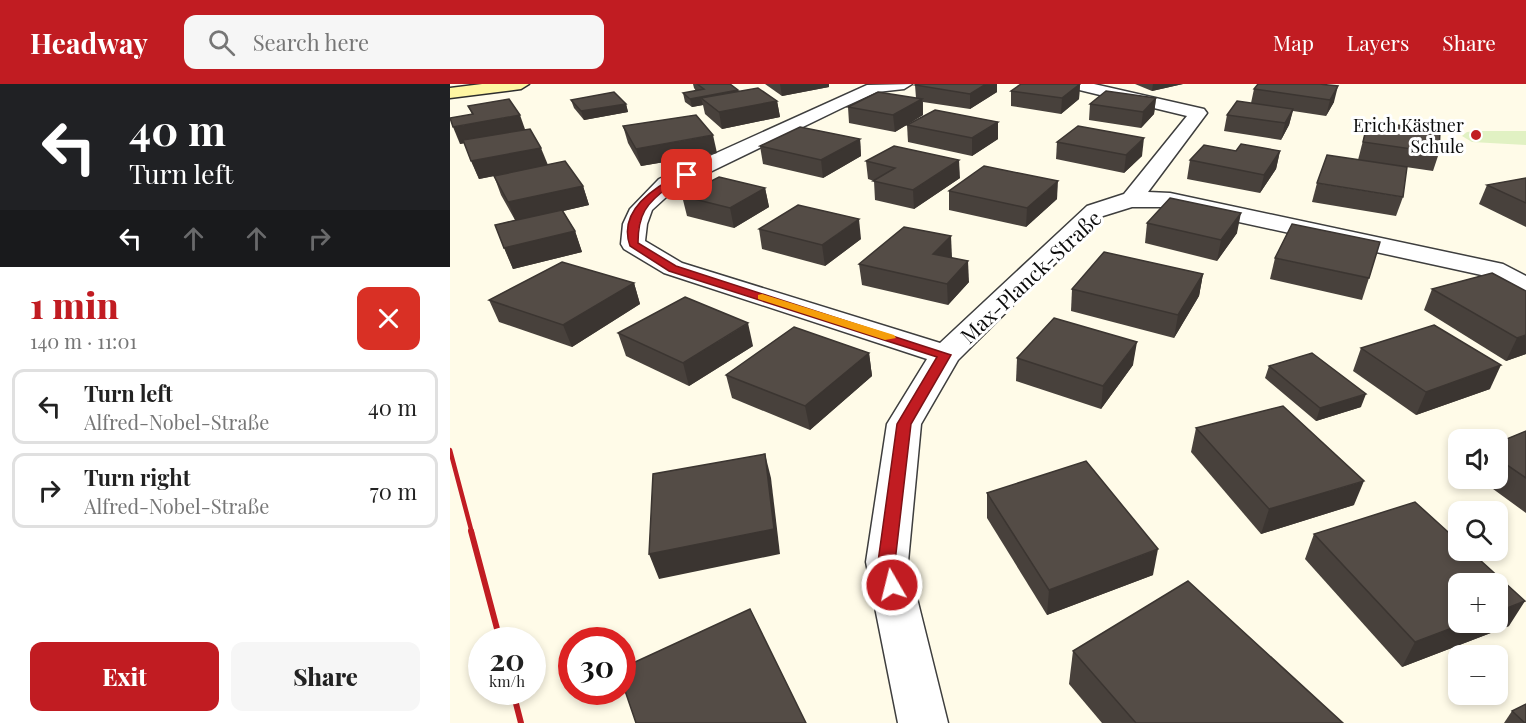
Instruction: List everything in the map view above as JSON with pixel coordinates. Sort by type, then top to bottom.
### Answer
[{"type":"main road","points":[[450,93],[521,84]]},
{"type":"street","points":[[904,84],[873,88],[846,99],[667,184],[643,204],[633,222],[633,244],[673,268],[945,355]]},
{"type":"street","points":[[1073,84],[1198,113],[1133,198]]},
{"type":"street","name":"Max-Planck-Straße","points":[[923,723],[887,562],[904,424],[945,355],[1095,211],[1115,201],[1133,198],[1170,201],[1494,270],[1526,286]]},
{"type":"green space","points":[[1526,131],[1526,145],[1472,142],[1462,136],[1467,132]]},
{"type":"building","points":[[697,84],[730,84],[738,90],[690,99],[683,93],[704,89]]},
{"type":"building","points":[[986,84],[970,94],[915,85]]},
{"type":"building","points":[[1021,84],[1080,84],[1062,98],[1011,91]]},
{"type":"building","points":[[1258,84],[1338,86],[1330,100],[1254,89]]},
{"type":"building","points":[[758,88],[777,101],[719,112],[701,98]]},
{"type":"building","points":[[1106,91],[1156,98],[1143,112],[1090,104]]},
{"type":"building","points":[[614,92],[626,104],[581,111],[571,100]]},
{"type":"building","points":[[878,92],[922,99],[893,115],[848,107]]},
{"type":"building","points":[[509,99],[520,115],[453,127],[450,118],[473,114],[468,106]]},
{"type":"building","points":[[1237,101],[1293,109],[1285,123],[1227,115]]},
{"type":"building","points":[[935,110],[998,122],[972,138],[907,125]]},
{"type":"building","points":[[696,115],[713,135],[636,149],[623,126]]},
{"type":"building","points":[[1368,121],[1440,131],[1439,153],[1363,142]]},
{"type":"building","points":[[1078,126],[1144,138],[1126,155],[1057,142]]},
{"type":"building","points":[[800,127],[860,139],[821,160],[760,146]]},
{"type":"building","points":[[530,129],[541,148],[471,161],[463,140]]},
{"type":"building","points":[[1241,144],[1280,151],[1264,175],[1190,160],[1204,145],[1236,151]]},
{"type":"building","points":[[894,146],[959,160],[913,190],[873,181],[895,168],[866,161]]},
{"type":"building","points":[[1327,155],[1407,167],[1403,197],[1317,183]]},
{"type":"building","points":[[565,161],[583,186],[508,202],[494,176]]},
{"type":"building","points":[[984,166],[1058,181],[1027,208],[949,191]]},
{"type":"building","points":[[719,177],[765,188],[730,208],[682,196]]},
{"type":"building","points":[[1526,178],[1526,203],[1487,185]]},
{"type":"building","points":[[1170,198],[1241,213],[1221,240],[1147,223]]},
{"type":"building","points":[[798,205],[859,219],[822,245],[759,229]]},
{"type":"building","points":[[562,210],[575,231],[504,248],[495,225]]},
{"type":"building","points":[[1292,224],[1380,242],[1369,278],[1275,258]]},
{"type":"building","points":[[904,227],[951,236],[933,254],[968,261],[947,284],[859,264]]},
{"type":"building","points":[[1104,252],[1203,274],[1178,315],[1072,289]]},
{"type":"building","points":[[562,262],[634,283],[563,325],[489,300]]},
{"type":"building","points":[[1492,273],[1526,291],[1526,335],[1517,338],[1432,289]]},
{"type":"building","points":[[685,297],[748,323],[683,363],[618,333]]},
{"type":"building","points":[[1054,318],[1137,342],[1103,386],[1017,358]]},
{"type":"building","points":[[1434,325],[1501,365],[1426,392],[1361,348]]},
{"type":"building","points":[[794,327],[869,353],[805,406],[726,375]]},
{"type":"building","points":[[1312,353],[1366,394],[1320,408],[1269,366]]},
{"type":"building","points":[[1283,406],[1364,481],[1269,509],[1196,428]]},
{"type":"building","points":[[1526,431],[1526,478],[1508,466],[1508,438]]},
{"type":"building","points":[[765,454],[774,529],[649,554],[653,474]]},
{"type":"building","points":[[1086,461],[1158,549],[1049,590],[987,493]]},
{"type":"building","points":[[1415,502],[1448,532],[1448,561],[1481,561],[1494,573],[1448,573],[1448,630],[1415,642],[1314,534]]},
{"type":"building","points":[[1188,581],[1343,723],[1136,723],[1073,651]]},
{"type":"building","points":[[1508,586],[1525,601],[1508,608]]},
{"type":"building","points":[[750,609],[806,723],[636,723],[630,705],[636,705],[636,662]]},
{"type":"building","points":[[1526,704],[1526,723],[1525,723],[1512,711]]},
{"type":"railway","points":[[450,450],[472,533]]},
{"type":"railway","points":[[471,531],[497,627]]},
{"type":"railway","points":[[516,705],[521,723]]},
{"type":"slow traffic","points":[[762,297],[890,338]]},
{"type":"place","name":"Erich Kästner Schule","points":[[1476,135]]},
{"type":"route","points":[[687,175],[667,184],[643,204],[633,222],[633,244],[673,268],[945,355],[904,424],[887,562],[892,585]]}]
